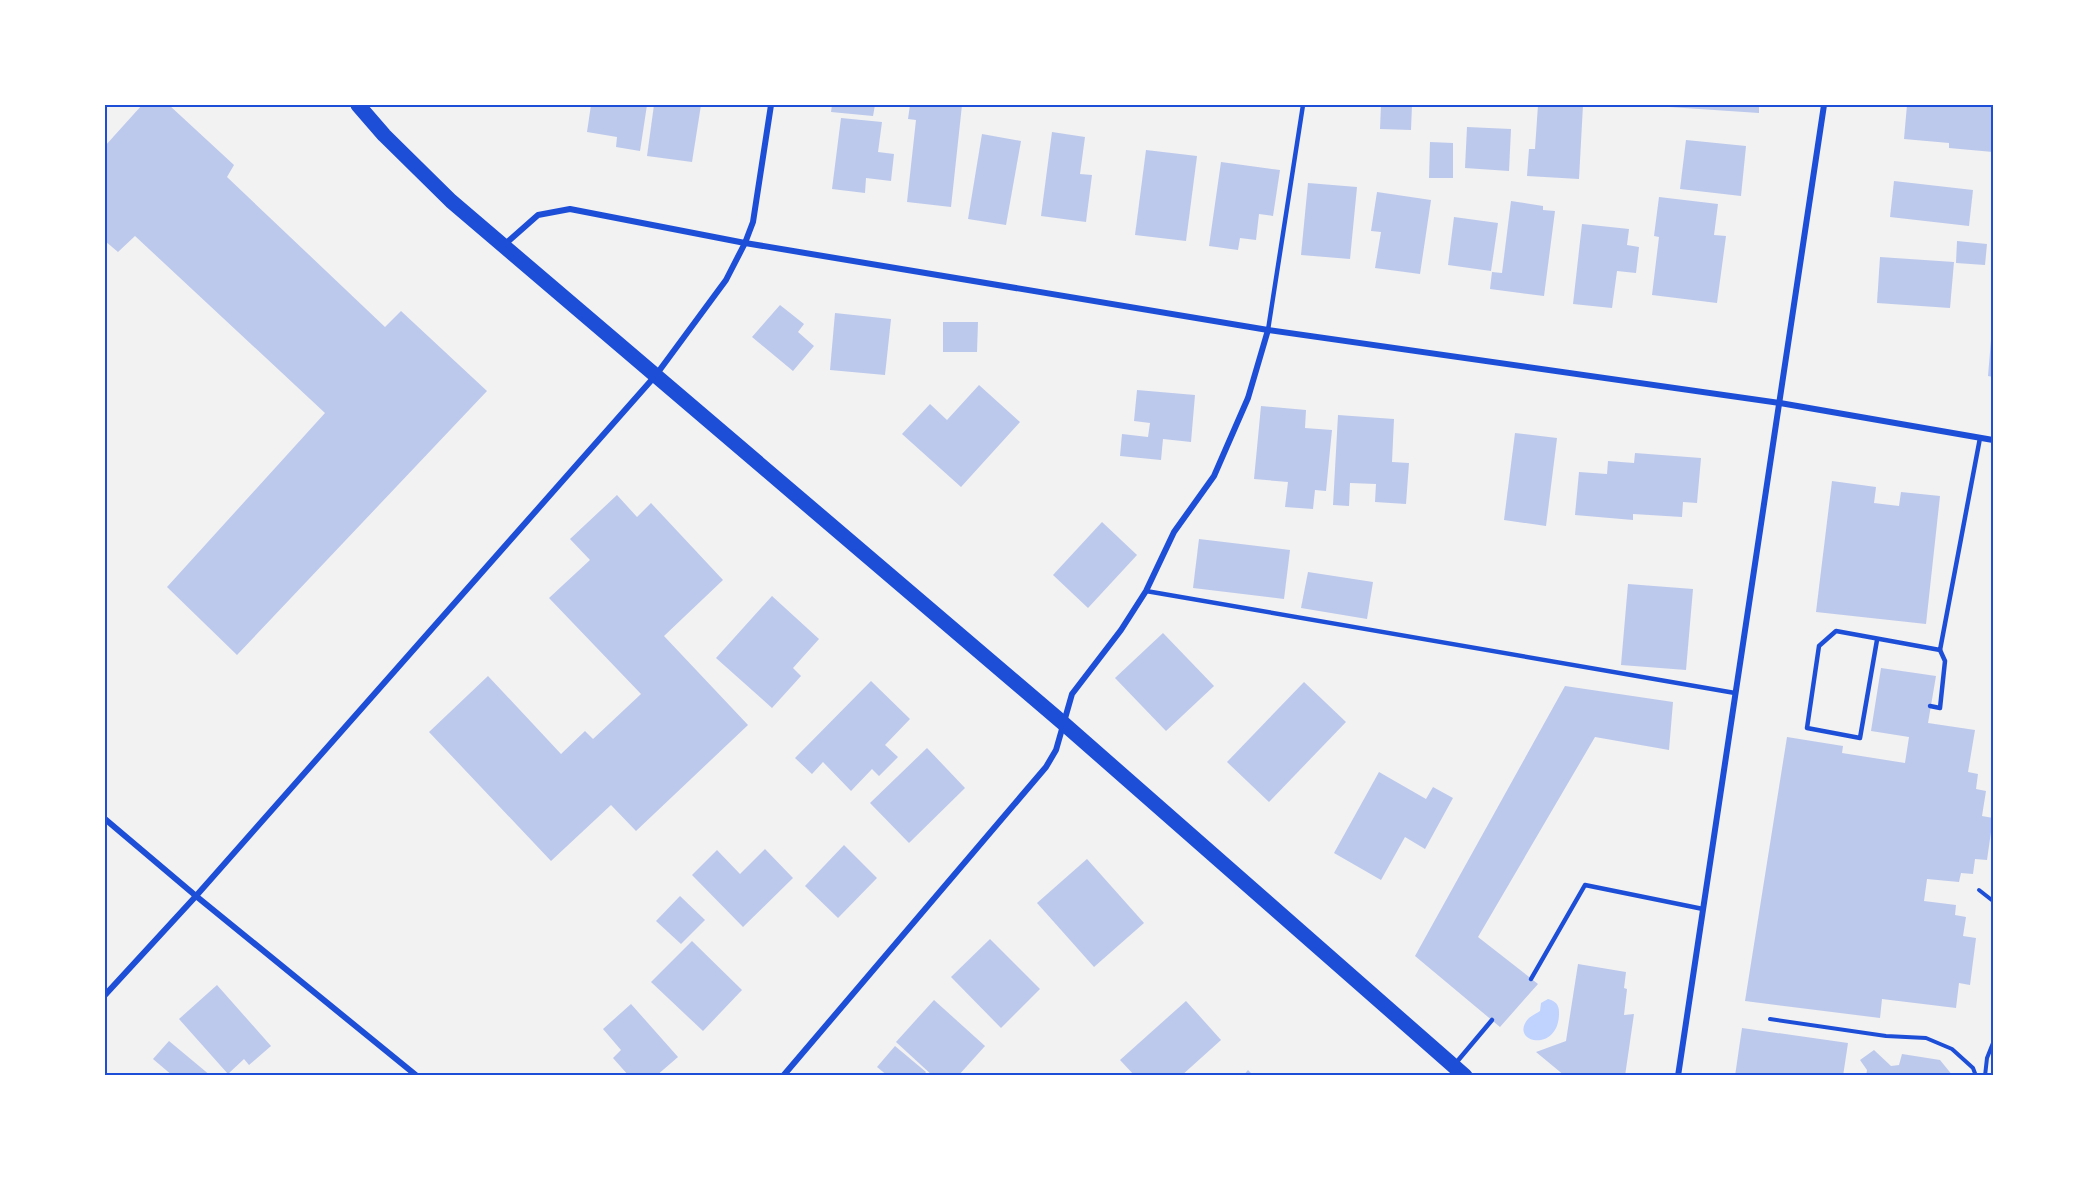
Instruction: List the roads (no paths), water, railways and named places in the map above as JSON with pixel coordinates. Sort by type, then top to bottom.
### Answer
[{"type":"main road","points":[[358,105],[384,135],[451,201],[1063,723],[1459,1071]]},
{"type":"street","points":[[105,995],[196,896],[656,375],[726,280],[745,243],[753,222],[771,105]]},
{"type":"street","points":[[1678,1076],[1824,105]]},
{"type":"street","points":[[504,246],[538,215],[570,209],[745,243],[1268,330],[1780,403],[1993,440]]},
{"type":"street","points":[[783,1076],[1046,767],[1056,750],[1072,694],[1121,630],[1146,591],[1174,532],[1214,476],[1248,398],[1268,330]]},
{"type":"street","points":[[105,819],[417,1076]]},
{"type":"lane","points":[[1268,330],[1303,105]]},
{"type":"lane","points":[[1930,706],[1940,708],[1946,661],[1940,650],[1980,438]]},
{"type":"lane","points":[[1146,591],[1735,693]]},
{"type":"lane","points":[[1876,640],[1860,738],[1807,728],[1819,646],[1836,631],[1940,650]]},
{"type":"lane","points":[[1867,698],[1876,699]]},
{"type":"lane","points":[[1531,979],[1586,885],[1703,909]]},
{"type":"lane","points":[[1459,1071],[1492,1020]]},
{"type":"water","points":[[1548,999],[1555,1002],[1558,1007],[1557,1025],[1552,1034],[1544,1039],[1529,1038],[1525,1034],[1524,1027],[1528,1019],[1540,1011],[1541,1003]]}]
